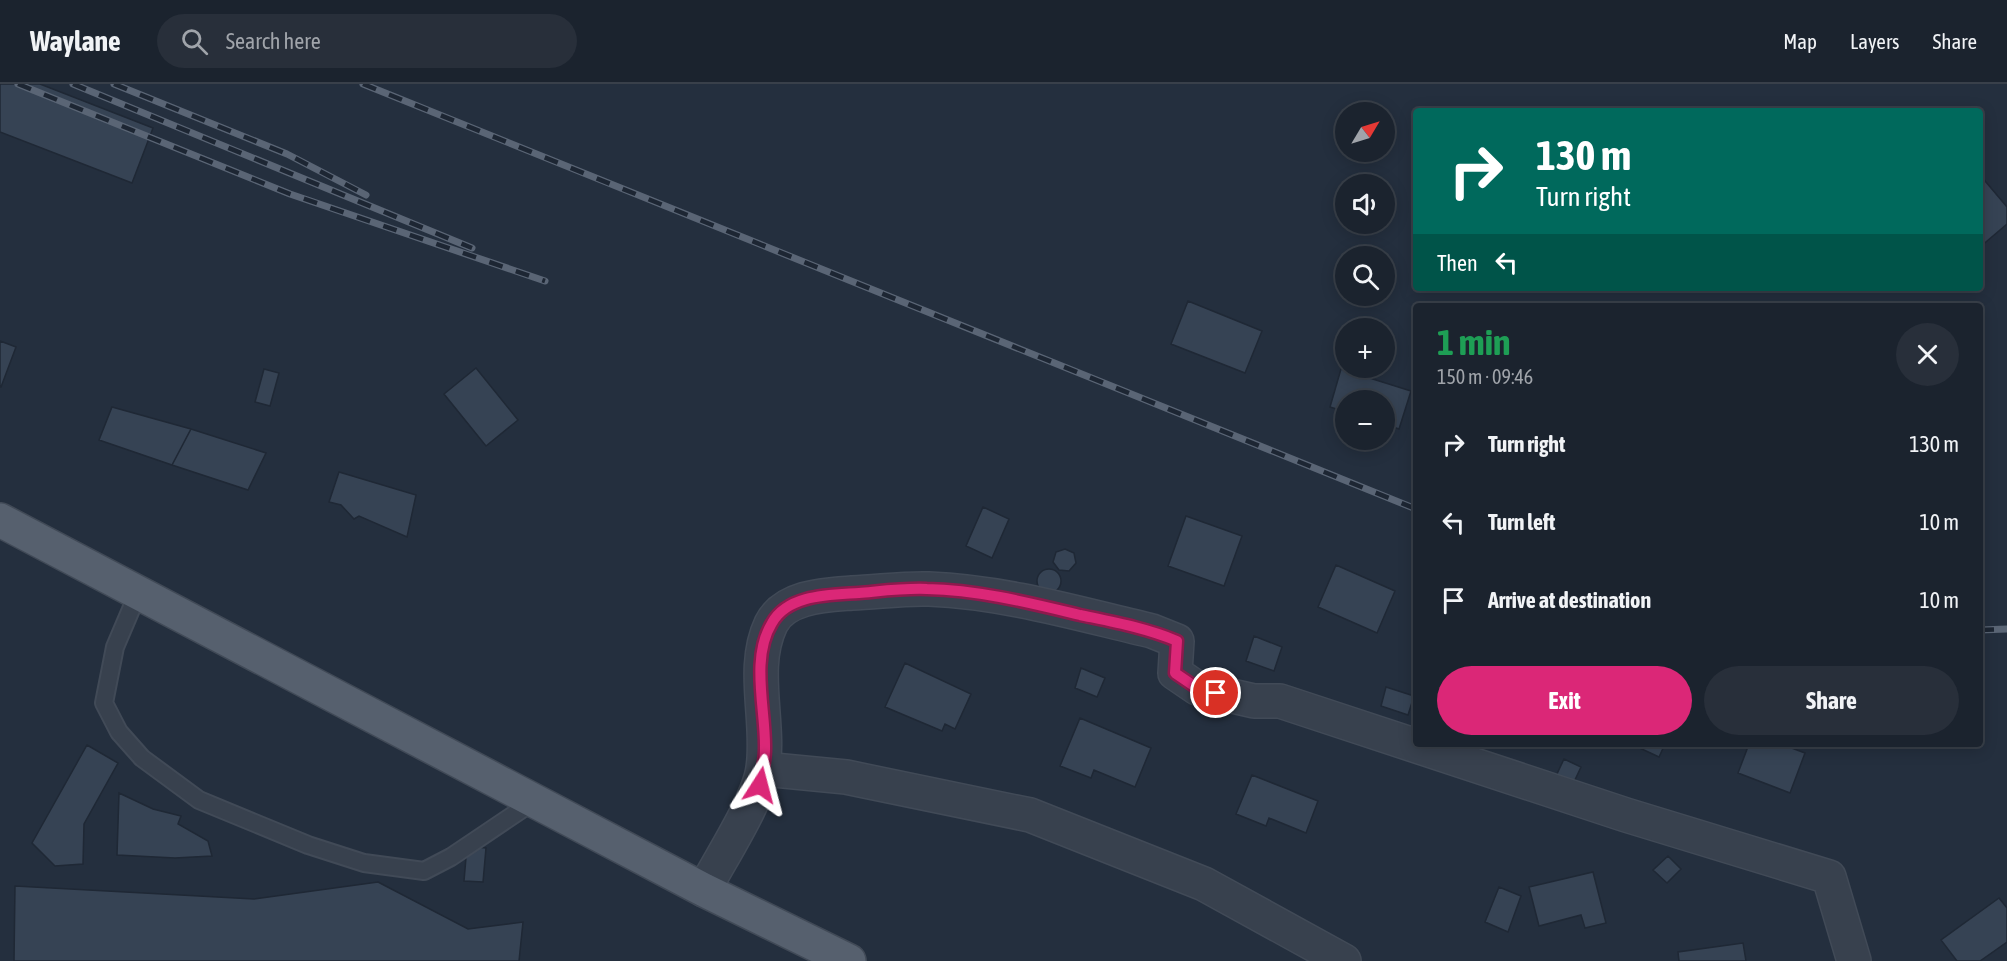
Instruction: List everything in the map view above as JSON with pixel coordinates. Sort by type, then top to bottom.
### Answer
[{"type":"main road","points":[[0,520],[704,890],[849,961]]},
{"type":"street","points":[[704,890],[760,785],[765,748],[761,663],[772,622],[785,609],[803,600],[821,595],[926,589],[990,595],[1152,631],[1177,641],[1175,673],[1197,688],[1254,701],[1280,701],[1413,745]]},
{"type":"street","points":[[1420,747],[1626,815],[1829,877],[1854,961]]},
{"type":"street","points":[[763,769],[846,777],[1030,815],[1204,884],[1344,961]]},
{"type":"lane","points":[[138,593],[115,647],[104,703],[119,732],[142,758],[199,800],[308,845],[364,863],[424,871],[451,857],[534,801]]},
{"type":"building","points":[[0,84],[40,84],[153,128],[132,183],[0,132]]},
{"type":"building","points":[[1983,179],[2007,207],[2007,224],[1983,244]]},
{"type":"building","points":[[1188,301],[1262,331],[1245,373],[1171,344]]},
{"type":"building","points":[[0,341],[16,347],[1,387],[0,387]]},
{"type":"building","points":[[476,368],[518,420],[486,446],[444,394]]},
{"type":"building","points":[[264,369],[279,373],[270,406],[255,402]]},
{"type":"building","points":[[1338,378],[1370,378],[1411,391],[1399,429],[1395,428],[1395,390],[1335,390],[1335,409],[1330,407]]},
{"type":"building","points":[[112,407],[191,429],[172,465],[99,440]]},
{"type":"building","points":[[191,429],[266,453],[248,490],[172,465]]},
{"type":"building","points":[[339,472],[416,495],[407,537],[359,516],[354,519],[341,505],[329,502]]},
{"type":"building","points":[[983,507],[1009,519],[992,558],[966,546]]},
{"type":"building","points":[[1186,516],[1242,536],[1224,586],[1168,566]]},
{"type":"building","points":[[1065,549],[1074,553],[1076,563],[1069,571],[1059,570],[1053,562],[1056,552]]},
{"type":"building","points":[[1336,565],[1395,591],[1377,633],[1318,607]]},
{"type":"building","points":[[1049,569],[1054,570],[1060,576],[1060,586],[1054,592],[1049,593],[1044,592],[1038,586],[1037,581],[1038,576],[1044,570]]},
{"type":"building","points":[[1254,636],[1282,647],[1274,671],[1246,661]]},
{"type":"building","points":[[905,663],[971,694],[955,729],[945,724],[942,731],[885,707]]},
{"type":"building","points":[[1081,668],[1105,678],[1097,697],[1075,688]]},
{"type":"building","points":[[1386,687],[1413,696],[1408,715],[1381,706]]},
{"type":"building","points":[[1080,718],[1151,748],[1135,787],[1094,770],[1091,778],[1060,766]]},
{"type":"building","points":[[87,745],[118,763],[84,824],[83,864],[55,866],[32,843]]},
{"type":"building","points":[[1637,747],[1664,747],[1659,757]]},
{"type":"building","points":[[1748,747],[1789,747],[1805,753],[1790,793],[1738,773]]},
{"type":"building","points":[[1564,759],[1581,767],[1573,784],[1556,776]]},
{"type":"building","points":[[1252,775],[1318,801],[1306,833],[1269,818],[1266,826],[1236,814]]},
{"type":"building","points":[[119,793],[153,809],[181,816],[178,824],[208,841],[212,856],[175,858],[117,855]]},
{"type":"building","points":[[467,846],[486,848],[483,882],[464,881]]},
{"type":"building","points":[[1668,856],[1681,869],[1667,883],[1653,870]]},
{"type":"building","points":[[1593,872],[1606,923],[1585,928],[1581,915],[1539,926],[1529,887]]},
{"type":"building","points":[[378,882],[468,929],[523,922],[519,961],[14,961],[15,886],[254,899]]},
{"type":"building","points":[[1499,887],[1521,896],[1508,932],[1485,922]]},
{"type":"building","points":[[1999,898],[2007,908],[2007,942],[1980,961],[1957,961],[1941,940]]},
{"type":"building","points":[[1743,943],[1746,961],[1679,961],[1678,952]]},
{"type":"railway","points":[[18,84],[290,194],[545,281]]},
{"type":"railway","points":[[73,84],[472,248]]},
{"type":"railway","points":[[114,84],[287,154],[366,195]]},
{"type":"railway","points":[[363,84],[1413,508]]},
{"type":"railway","points":[[1983,630],[2007,629]]},
{"type":"route","points":[[760,785],[765,748],[761,663],[764,646],[772,622],[785,609],[803,600],[821,595],[926,589],[960,591],[1036,604],[1152,631],[1177,641],[1175,673],[1197,688],[1216,693]]}]
